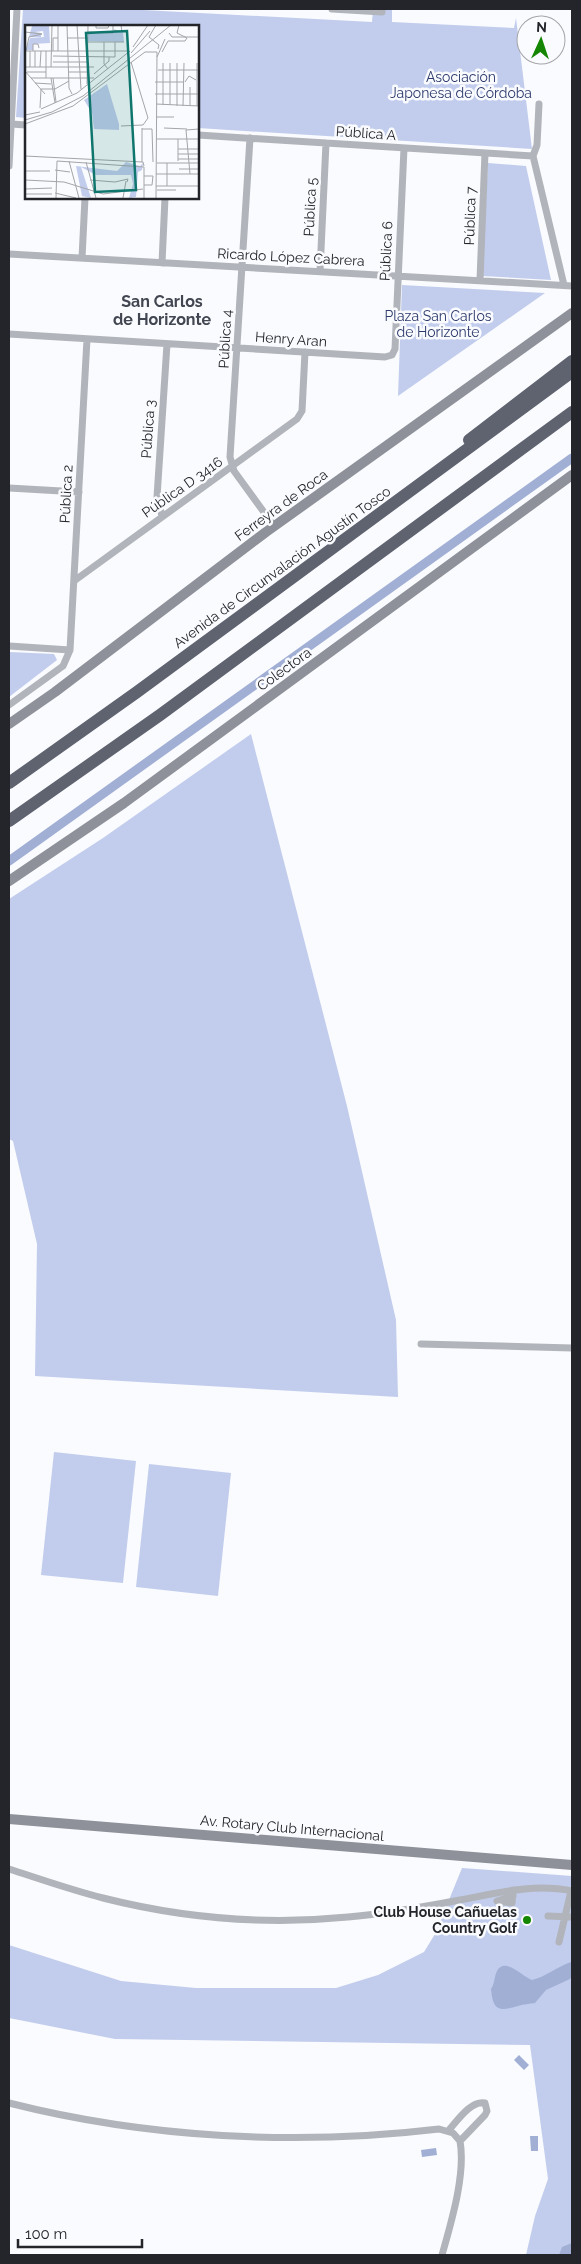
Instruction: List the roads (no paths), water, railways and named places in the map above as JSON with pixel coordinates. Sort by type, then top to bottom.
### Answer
[{"type":"highway","points":[[414,489],[478,431],[572,361]]},
{"type":"highway","name":"Avenida de Circunvalación Agustín Tosco","points":[[9,783],[108,713],[572,372]]},
{"type":"highway","points":[[9,821],[153,720],[572,412]]},
{"type":"highway","points":[[529,443],[572,420]]},
{"type":"street","points":[[9,166],[12,124],[11,76],[17,9]]},
{"type":"street","points":[[332,9],[382,12],[382,9]]},
{"type":"street","points":[[539,104],[537,145],[533,156],[564,285]]},
{"type":"street","points":[[12,124],[25,125]]},
{"type":"street","name":"Pública A","points":[[199,135],[533,156]]},
{"type":"street","name":"Pública 4","points":[[231,467],[250,138]]},
{"type":"street","name":"Pública 5","points":[[320,271],[326,143]]},
{"type":"street","name":"Pública 6","points":[[392,355],[394,349],[404,148]]},
{"type":"street","name":"Pública 7","points":[[480,280],[485,153]]},
{"type":"street","points":[[82,258],[85,199]]},
{"type":"street","points":[[162,263],[165,199]]},
{"type":"street","name":"Ricardo López Cabrera","points":[[9,254],[572,286]]},
{"type":"street","name":"Ferreyra de Roca","points":[[9,724],[55,692],[274,526],[572,313]]},
{"type":"street","name":"Henry Aran","points":[[9,334],[385,357],[392,355]]},
{"type":"street","name":"Pública 2","points":[[70,650],[87,339]]},
{"type":"street","name":"Pública 3","points":[[162,516],[157,497],[166,344]]},
{"type":"street","name":"Pública D 3416","points":[[74,581],[297,419],[302,411],[305,352]]},
{"type":"street","points":[[231,467],[274,526]]},
{"type":"street","name":"Colectora","points":[[9,881],[124,803],[572,475]]},
{"type":"street","points":[[9,488],[79,492]]},
{"type":"street","points":[[9,646],[70,650],[63,666],[9,705]]},
{"type":"street","points":[[421,1344],[572,1348]]},
{"type":"street","name":"Av. Rotary Club Internacional","points":[[9,1819],[572,1865]]},
{"type":"street","points":[[9,1869],[80,1892],[133,1905],[182,1913],[244,1919],[292,1920],[349,1917],[513,1893],[534,1887],[572,1891],[568,1917],[559,1942]]},
{"type":"street","points":[[548,1916],[568,1917]]},
{"type":"street","points":[[9,2103],[115,2124],[223,2134],[297,2137],[439,2129],[449,2130],[460,2141]]},
{"type":"street","points":[[442,2255],[456,2199],[460,2141],[485,2115],[487,2111],[485,2103],[476,2103],[449,2130]]},
{"type":"waterway","points":[[9,861],[572,458]]},
{"type":"place","name":"Club House Cañuelas Country Golf","points":[[527,1920]]},
{"type":"district","name":"San Carlos de Horizonte","points":[[162,310]]},
{"type":"park label","name":"Asociación Japonesa de Córdoba","points":[[461,86]]},
{"type":"park label","name":"Plaza San Carlos de Horizonte","points":[[438,324]]}]
